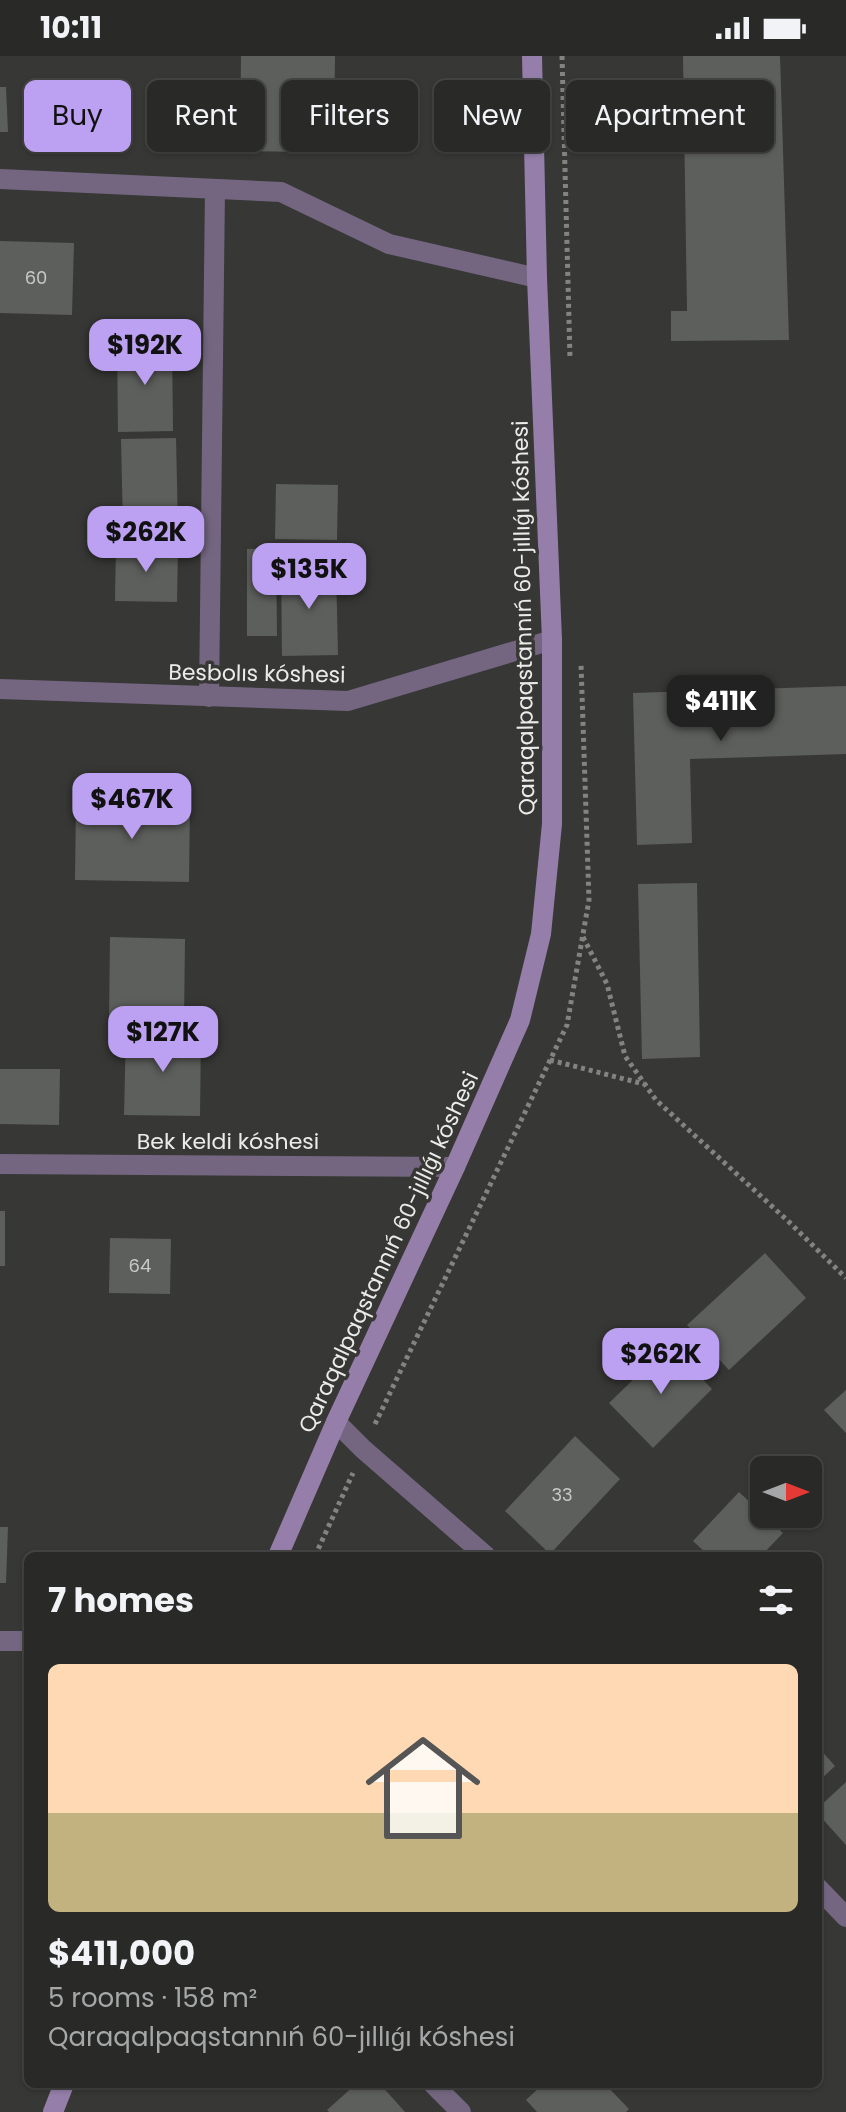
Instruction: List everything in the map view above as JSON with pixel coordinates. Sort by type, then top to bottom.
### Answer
[{"type":"street","name":"Qaraqalpaqstannıń 60-jıllıǵı kóshesi","points":[[280,1552],[520,1020],[541,934],[552,824],[552,640],[537,278],[532,56]]},
{"type":"street","points":[[0,179],[281,192],[389,244],[537,278]]},
{"type":"street","points":[[209,697],[215,189]]},
{"type":"street","name":"Besbolıs kóshesi","points":[[0,689],[348,701],[552,640]]},
{"type":"street","name":"Bek keldi kóshesi","points":[[0,1164],[455,1167]]},
{"type":"street","points":[[336,1422],[481,1552]]},
{"type":"street","points":[[0,1641],[24,1641]]},
{"type":"street","points":[[822,1892],[846,1917]]},
{"type":"street","points":[[53,2112],[62,2088]]},
{"type":"street","points":[[437,2088],[461,2112]]},
{"type":"path","points":[[583,936],[607,984],[625,1056],[656,1100],[846,1278]]},
{"type":"path","points":[[550,1060],[645,1084]]},
{"type":"building","points":[[241,56],[335,56],[335,80],[281,80],[281,152],[265,151],[265,80],[241,80]]},
{"type":"building","points":[[683,56],[780,56],[789,340],[671,341],[671,311],[687,311],[685,152],[774,152],[774,80],[683,80]]},
{"type":"building","points":[[0,87],[6,87],[8,132],[0,132]]},
{"type":"building","points":[[0,241],[74,243],[72,315],[0,313]]},
{"type":"building","points":[[117,343],[172,343],[173,431],[118,432]]},
{"type":"building","points":[[176,438],[178,527],[123,527],[121,439]]},
{"type":"building","points":[[276,484],[338,485],[337,540],[275,539]]},
{"type":"building","points":[[116,546],[178,547],[177,602],[115,601]]},
{"type":"building","points":[[276,548],[277,636],[247,636],[247,549]]},
{"type":"building","points":[[281,567],[336,567],[338,655],[282,656]]},
{"type":"building","points":[[846,686],[846,754],[690,759],[692,843],[637,845],[633,693]]},
{"type":"building","points":[[76,800],[190,802],[189,882],[75,880]]},
{"type":"building","points":[[697,883],[700,1057],[642,1059],[638,884]]},
{"type":"building","points":[[110,937],[185,939],[184,1022],[109,1021]]},
{"type":"building","points":[[126,1031],[201,1033],[200,1116],[124,1115]]},
{"type":"building","points":[[0,1069],[60,1069],[59,1125],[0,1124]]},
{"type":"building","points":[[0,1211],[5,1211],[5,1266],[0,1266]]},
{"type":"building","points":[[110,1238],[171,1239],[170,1294],[109,1293]]},
{"type":"building","points":[[765,1253],[806,1298],[729,1370],[687,1325]]},
{"type":"building","points":[[669,1345],[712,1389],[653,1448],[609,1403]]},
{"type":"building","points":[[846,1390],[846,1433],[824,1410]]},
{"type":"building","points":[[575,1436],[620,1479],[552,1552],[548,1552],[505,1511]]},
{"type":"building","points":[[739,1492],[750,1502],[750,1528],[778,1528],[783,1533],[765,1552],[705,1552],[693,1541]]},
{"type":"building","points":[[0,1527],[8,1527],[6,1583],[0,1583]]},
{"type":"building","points":[[822,1751],[835,1766],[822,1778]]},
{"type":"building","points":[[846,1782],[846,1845],[822,1818],[822,1804]]},
{"type":"building","points":[[352,2088],[384,2088],[405,2112],[329,2112],[327,2110]]},
{"type":"building","points":[[539,2088],[609,2088],[629,2109],[626,2112],[537,2112],[526,2100]]}]
